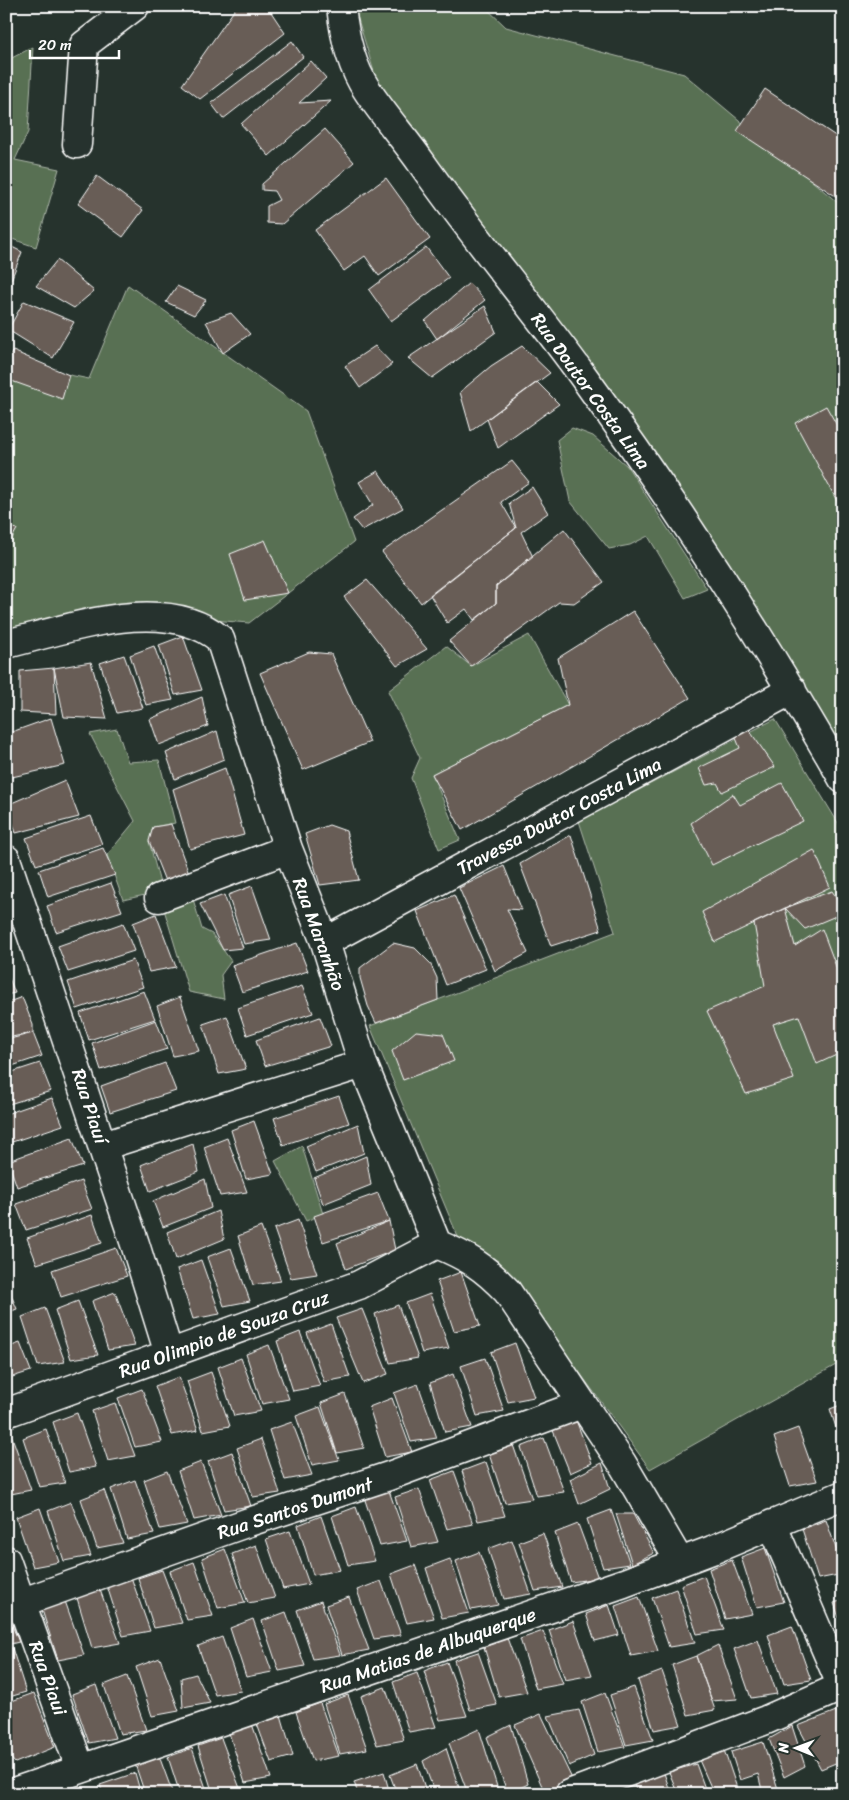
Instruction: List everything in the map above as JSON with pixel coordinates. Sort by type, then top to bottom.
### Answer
[{"type":"street","points":[[77,144],[84,45],[134,6]]},
{"type":"street","name":"Rua Doutor Costa Lima","points":[[341,6],[343,27],[351,56],[366,89],[471,232],[582,375],[742,607],[843,779]]},
{"type":"street","name":"Rua Maranhão","points":[[6,644],[107,620],[132,618],[174,618],[204,627],[220,639],[288,849],[325,942],[363,1064],[437,1244]]},
{"type":"street","name":"Travessa Doutor Costa Lima","points":[[325,942],[792,690]]},
{"type":"street","points":[[159,898],[288,849]]},
{"type":"street","name":"Rua Piauí","points":[[6,859],[103,1146],[170,1354]]},
{"type":"street","points":[[103,1146],[363,1064]]},
{"type":"street","points":[[437,1244],[466,1256],[488,1270],[506,1291],[622,1463],[680,1562]]},
{"type":"street","name":"Rua Olimpio de Souza Cruz","points":[[6,1413],[359,1285],[437,1244]]},
{"type":"street","name":"Rua Santos Dumont","points":[[14,1605],[249,1522],[388,1476],[582,1404]]},
{"type":"street","name":"Rua Matias de Albuquerque","points":[[8,1794],[680,1562],[843,1495]]},
{"type":"street","points":[[569,1794],[766,1720],[842,1687],[772,1524]]},
{"type":"street","name":"Rua Piaui","points":[[6,1560],[14,1605],[80,1768]]},
{"type":"green space","points":[[354,6],[484,6],[506,27],[684,74],[843,207],[843,751],[790,661],[569,335],[381,95]]},
{"type":"green space","points":[[33,47],[28,132],[15,160],[59,169],[36,247],[6,237],[6,61]]},
{"type":"green space","points":[[128,285],[306,411],[354,542],[249,623],[116,612],[6,630],[6,362],[89,379]]},
{"type":"green space","points":[[572,428],[593,436],[627,466],[707,589],[685,598],[648,536],[630,545],[609,549],[570,501],[557,440]]},
{"type":"green space","points":[[529,635],[568,705],[432,774],[460,840],[439,849],[411,778],[420,758],[388,691],[446,646],[471,666]]},
{"type":"green space","points":[[775,719],[843,831],[843,1361],[650,1469],[498,1261],[458,1237],[370,1026],[615,932],[579,821]]},
{"type":"green space","points":[[117,729],[128,762],[159,760],[175,823],[153,827],[149,841],[162,891],[123,900],[107,855],[135,821],[90,734]]},
{"type":"green space","points":[[193,899],[202,929],[212,934],[231,961],[221,975],[224,999],[189,992],[163,906]]},
{"type":"green space","points":[[302,1146],[323,1214],[306,1221],[275,1161]]},
{"type":"building","points":[[237,6],[267,6],[285,33],[200,99],[182,85]]},
{"type":"building","points":[[292,41],[303,57],[223,119],[211,103]]},
{"type":"building","points":[[311,61],[326,78],[299,103],[331,101],[269,156],[241,124]]},
{"type":"building","points":[[765,89],[843,141],[843,201],[737,131]]},
{"type":"building","points":[[325,129],[354,162],[282,224],[267,223],[267,206],[279,200],[274,191],[262,190],[262,184]]},
{"type":"building","points":[[97,176],[143,210],[123,237],[78,204]]},
{"type":"building","points":[[386,178],[430,239],[379,276],[365,256],[344,271],[315,230]]},
{"type":"building","points":[[6,244],[22,252],[11,280],[6,278]]},
{"type":"building","points":[[426,247],[449,278],[391,321],[369,290]]},
{"type":"building","points":[[57,260],[94,291],[74,308],[36,286]]},
{"type":"building","points":[[469,283],[485,300],[437,339],[425,321]]},
{"type":"building","points":[[177,286],[206,300],[194,315],[166,302]]},
{"type":"building","points":[[24,301],[74,322],[53,358],[8,330]]},
{"type":"building","points":[[485,306],[496,332],[432,378],[408,358]]},
{"type":"building","points":[[231,313],[250,334],[223,353],[206,322]]},
{"type":"building","points":[[375,346],[392,364],[360,388],[345,366]]},
{"type":"building","points":[[522,346],[550,373],[471,431],[460,392],[491,366]]},
{"type":"building","points":[[13,351],[69,375],[62,399],[6,379],[6,361]]},
{"type":"building","points":[[537,382],[559,404],[498,448],[487,419]]},
{"type":"building","points":[[826,406],[843,436],[843,512],[795,423]]},
{"type":"building","points":[[512,461],[529,482],[501,502],[516,528],[421,603],[382,552]]},
{"type":"building","points":[[378,471],[403,508],[362,530],[353,519],[373,505],[359,482]]},
{"type":"building","points":[[532,487],[548,513],[521,532],[533,557],[496,586],[496,603],[474,620],[466,609],[447,623],[430,595],[516,528],[509,503]]},
{"type":"building","points":[[6,526],[17,529],[6,549]]},
{"type":"building","points":[[564,529],[604,582],[574,603],[559,602],[471,666],[449,641],[496,603],[496,586]]},
{"type":"building","points":[[265,540],[288,593],[245,600],[230,554]]},
{"type":"building","points":[[367,580],[427,649],[397,666],[344,597]]},
{"type":"building","points":[[633,611],[690,698],[462,830],[432,774],[568,705],[558,658]]},
{"type":"building","points":[[183,636],[202,690],[175,695],[159,645]]},
{"type":"building","points":[[154,646],[173,700],[146,705],[130,655]]},
{"type":"building","points":[[309,652],[331,654],[370,742],[303,770],[260,673]]},
{"type":"building","points":[[124,655],[143,708],[117,713],[100,663]]},
{"type":"building","points":[[91,662],[107,719],[64,717],[54,668]]},
{"type":"building","points":[[54,668],[56,714],[20,712],[20,671]]},
{"type":"building","points":[[202,697],[208,726],[159,745],[150,719]]},
{"type":"building","points":[[51,718],[65,765],[12,777],[6,761],[6,734]]},
{"type":"building","points":[[747,727],[775,767],[722,792],[717,783],[706,785],[699,768],[740,748],[734,733]]},
{"type":"building","points":[[217,731],[224,759],[175,779],[166,753]]},
{"type":"building","points":[[225,768],[244,835],[190,849],[173,789]]},
{"type":"building","points":[[65,780],[79,817],[16,833],[7,805]]},
{"type":"building","points":[[782,783],[803,821],[712,865],[691,823],[733,794],[740,805]]},
{"type":"building","points":[[91,816],[102,844],[36,865],[26,838]]},
{"type":"building","points":[[171,824],[189,873],[165,881],[149,841],[153,827]]},
{"type":"building","points":[[329,825],[346,831],[359,880],[320,885],[305,834]]},
{"type":"building","points":[[571,835],[601,930],[551,946],[520,864]]},
{"type":"building","points":[[103,848],[115,875],[48,897],[39,870]]},
{"type":"building","points":[[814,850],[830,887],[715,942],[702,912]]},
{"type":"building","points":[[504,866],[522,910],[507,909],[528,953],[495,971],[459,888]]},
{"type":"building","points":[[111,883],[122,911],[56,932],[47,906]]},
{"type":"building","points":[[252,886],[271,940],[244,944],[228,895]]},
{"type":"building","points":[[832,891],[843,907],[843,913],[805,929],[785,908]]},
{"type":"building","points":[[224,895],[243,948],[223,950],[200,904]]},
{"type":"building","points":[[454,895],[486,969],[446,985],[417,911]]},
{"type":"building","points":[[785,908],[795,946],[822,929],[843,985],[843,1052],[817,1064],[799,1016],[773,1024],[794,1079],[746,1094],[707,1011],[765,986],[754,923]]},
{"type":"building","points":[[156,914],[176,967],[149,972],[133,923]]},
{"type":"building","points":[[123,923],[134,951],[68,972],[58,946]]},
{"type":"building","points":[[297,943],[308,971],[242,992],[232,965]]},
{"type":"building","points":[[393,943],[415,948],[430,963],[437,978],[438,1000],[376,1023],[368,1006],[360,978],[360,968]]},
{"type":"building","points":[[133,960],[143,987],[77,1009],[68,982]]},
{"type":"building","points":[[6,971],[15,993],[6,995]]},
{"type":"building","points":[[302,986],[313,1013],[247,1035],[238,1008]]},
{"type":"building","points":[[144,991],[155,1019],[89,1040],[80,1013]]},
{"type":"building","points":[[22,997],[33,1025],[33,1033],[6,1038],[6,1003]]},
{"type":"building","points":[[180,997],[199,1051],[173,1056],[157,1006]]},
{"type":"building","points":[[227,1016],[246,1069],[219,1074],[203,1024]]},
{"type":"building","points":[[320,1017],[331,1046],[265,1066],[256,1040]]},
{"type":"building","points":[[156,1020],[167,1049],[101,1070],[92,1043]]},
{"type":"building","points":[[416,1031],[443,1034],[454,1061],[403,1080],[392,1051]]},
{"type":"building","points":[[33,1033],[42,1056],[6,1068],[6,1040]]},
{"type":"building","points":[[40,1063],[51,1091],[6,1105],[6,1074]]},
{"type":"building","points":[[165,1063],[176,1091],[110,1112],[101,1086]]},
{"type":"building","points":[[339,1096],[349,1123],[283,1145],[274,1118]]},
{"type":"building","points":[[52,1098],[63,1125],[6,1144],[6,1114]]},
{"type":"building","points":[[254,1121],[273,1174],[246,1179],[231,1130]]},
{"type":"building","points":[[358,1124],[364,1153],[316,1172],[306,1146]]},
{"type":"building","points":[[72,1138],[83,1166],[17,1187],[8,1161]]},
{"type":"building","points":[[227,1138],[247,1192],[220,1196],[204,1147]]},
{"type":"building","points":[[193,1144],[199,1172],[150,1191],[141,1165]]},
{"type":"building","points":[[366,1156],[371,1185],[323,1204],[314,1178]]},
{"type":"building","points":[[205,1179],[211,1208],[163,1227],[153,1201]]},
{"type":"building","points":[[81,1181],[92,1209],[26,1230],[16,1204]]},
{"type":"building","points":[[378,1193],[389,1221],[323,1242],[314,1216]]},
{"type":"building","points":[[218,1211],[224,1239],[176,1259],[167,1232]]},
{"type":"building","points":[[92,1215],[102,1243],[37,1264],[27,1238]]},
{"type":"building","points":[[298,1220],[317,1274],[291,1278],[274,1229]]},
{"type":"building","points":[[389,1221],[395,1250],[346,1269],[337,1243]]},
{"type":"building","points":[[261,1227],[281,1281],[253,1285],[238,1236]]},
{"type":"building","points":[[116,1248],[127,1276],[61,1297],[52,1270]]},
{"type":"building","points":[[231,1248],[250,1301],[224,1306],[207,1257]]},
{"type":"building","points":[[201,1260],[220,1314],[193,1319],[177,1269]]},
{"type":"building","points":[[461,1272],[480,1326],[454,1331],[437,1281]]},
{"type":"building","points":[[6,1283],[17,1309],[6,1313]]},
{"type":"building","points":[[115,1292],[135,1346],[108,1350],[92,1301]]},
{"type":"building","points":[[430,1294],[449,1348],[422,1353],[406,1303]]},
{"type":"building","points":[[78,1301],[98,1355],[71,1359],[55,1310]]},
{"type":"building","points":[[398,1305],[418,1358],[390,1363],[375,1314]]},
{"type":"building","points":[[45,1308],[65,1362],[38,1366],[22,1317]]},
{"type":"building","points":[[362,1309],[388,1374],[363,1383],[336,1318]]},
{"type":"building","points":[[331,1324],[350,1377],[324,1382],[307,1333]]},
{"type":"building","points":[[300,1332],[320,1386],[293,1391],[277,1341]]},
{"type":"building","points":[[20,1343],[31,1371],[6,1379],[6,1348]]},
{"type":"building","points":[[515,1343],[534,1397],[508,1402],[491,1352]]},
{"type":"building","points":[[269,1345],[289,1399],[262,1404],[246,1354]]},
{"type":"building","points":[[241,1358],[261,1411],[234,1416],[218,1367]]},
{"type":"building","points":[[485,1358],[504,1411],[477,1416],[461,1366]]},
{"type":"building","points":[[211,1372],[230,1426],[203,1431],[187,1381]]},
{"type":"building","points":[[453,1374],[472,1427],[445,1432],[430,1383]]},
{"type":"building","points":[[179,1377],[198,1430],[172,1435],[155,1386]]},
{"type":"building","points":[[418,1384],[437,1438],[411,1442],[394,1393]]},
{"type":"building","points":[[142,1389],[162,1442],[135,1447],[118,1398]]},
{"type":"building","points":[[345,1394],[364,1448],[337,1453],[321,1403]]},
{"type":"building","points":[[392,1398],[412,1452],[385,1457],[369,1407]]},
{"type":"building","points":[[115,1403],[135,1456],[108,1461],[92,1411]]},
{"type":"building","points":[[843,1404],[843,1449],[830,1409]]},
{"type":"building","points":[[320,1407],[339,1460],[312,1465],[296,1416]]},
{"type":"building","points":[[77,1413],[96,1467],[69,1472],[53,1422]]},
{"type":"building","points":[[576,1420],[592,1463],[570,1473],[552,1428]]},
{"type":"building","points":[[292,1422],[312,1475],[285,1480],[269,1430]]},
{"type":"building","points":[[798,1428],[817,1481],[790,1486],[774,1437]]},
{"type":"building","points":[[46,1429],[65,1483],[39,1487],[23,1438]]},
{"type":"building","points":[[12,1437],[31,1490],[6,1495],[6,1439]]},
{"type":"building","points":[[544,1438],[564,1492],[537,1496],[521,1447]]},
{"type":"building","points":[[261,1439],[280,1493],[253,1497],[237,1448]]},
{"type":"building","points":[[513,1445],[532,1499],[505,1503],[489,1454]]},
{"type":"building","points":[[232,1452],[251,1506],[224,1510],[208,1461]]},
{"type":"building","points":[[201,1462],[221,1515],[194,1520],[178,1471]]},
{"type":"building","points":[[486,1462],[505,1516],[478,1521],[462,1471]]},
{"type":"building","points":[[602,1463],[610,1489],[579,1504],[570,1479]]},
{"type":"building","points":[[167,1471],[187,1524],[160,1529],[144,1480]]},
{"type":"building","points":[[454,1471],[473,1524],[447,1529],[430,1480]]},
{"type":"building","points":[[135,1480],[154,1534],[127,1539],[111,1489]]},
{"type":"building","points":[[388,1488],[407,1541],[380,1546],[364,1497]]},
{"type":"building","points":[[419,1489],[438,1542],[411,1547],[395,1497]]},
{"type":"building","points":[[104,1490],[123,1543],[97,1548],[81,1499]]},
{"type":"building","points":[[71,1502],[91,1556],[64,1561],[48,1511]]},
{"type":"building","points":[[356,1507],[375,1561],[348,1565],[332,1516]]},
{"type":"building","points":[[40,1508],[59,1562],[33,1567],[16,1517]]},
{"type":"building","points":[[611,1510],[630,1564],[603,1568],[587,1519]]},
{"type":"building","points":[[616,1514],[633,1514],[654,1553],[632,1564]]},
{"type":"building","points":[[321,1516],[340,1570],[313,1575],[298,1525]]},
{"type":"building","points":[[826,1520],[843,1568],[843,1574],[818,1579],[802,1529]]},
{"type":"building","points":[[578,1524],[598,1578],[571,1582],[555,1533]]},
{"type":"building","points":[[290,1531],[309,1584],[283,1589],[266,1539]]},
{"type":"building","points":[[543,1533],[562,1587],[535,1591],[519,1542]]},
{"type":"building","points":[[512,1540],[531,1594],[504,1599],[488,1549]]},
{"type":"building","points":[[256,1545],[275,1598],[248,1603],[232,1554]]},
{"type":"building","points":[[765,1548],[784,1602],[757,1607],[741,1557]]},
{"type":"building","points":[[225,1549],[245,1603],[218,1608],[202,1558]]},
{"type":"building","points":[[479,1552],[498,1605],[471,1610],[456,1561]]},
{"type":"building","points":[[450,1559],[469,1613],[442,1618],[426,1568]]},
{"type":"building","points":[[732,1560],[752,1614],[725,1619],[709,1569]]},
{"type":"building","points":[[194,1562],[213,1616],[187,1620],[170,1571]]},
{"type":"building","points":[[415,1565],[434,1618],[407,1623],[391,1574]]},
{"type":"building","points":[[162,1570],[182,1623],[154,1628],[138,1578]]},
{"type":"building","points":[[704,1576],[724,1630],[697,1634],[681,1585]]},
{"type":"building","points":[[131,1577],[150,1631],[123,1636],[107,1586]]},
{"type":"building","points":[[381,1581],[401,1635],[374,1639],[357,1590]]},
{"type":"building","points":[[676,1589],[695,1643],[669,1647],[652,1598]]},
{"type":"building","points":[[100,1590],[120,1643],[92,1648],[77,1598]]},
{"type":"building","points":[[349,1597],[369,1650],[342,1655],[326,1605]]},
{"type":"building","points":[[639,1597],[658,1651],[631,1656],[615,1606]]},
{"type":"building","points":[[843,1600],[843,1630],[834,1603]]},
{"type":"building","points":[[65,1601],[84,1655],[58,1660],[42,1610]]},
{"type":"building","points":[[321,1601],[340,1655],[313,1659],[297,1610]]},
{"type":"building","points":[[609,1605],[619,1635],[595,1641],[586,1614]]},
{"type":"building","points":[[286,1612],[305,1666],[279,1671],[262,1621]]},
{"type":"building","points":[[253,1619],[272,1672],[246,1677],[230,1628]]},
{"type":"building","points":[[573,1621],[592,1675],[565,1680],[549,1630]]},
{"type":"building","points":[[11,1623],[19,1642],[6,1645],[6,1625]]},
{"type":"building","points":[[792,1626],[811,1680],[784,1684],[768,1635]]},
{"type":"building","points":[[543,1631],[563,1684],[536,1689],[520,1639]]},
{"type":"building","points":[[222,1637],[241,1691],[215,1695],[198,1646]]},
{"type":"building","points":[[507,1638],[527,1692],[499,1697],[484,1647]]},
{"type":"building","points":[[758,1640],[777,1694],[751,1698],[734,1649]]},
{"type":"building","points":[[718,1645],[737,1699],[712,1701],[696,1656]]},
{"type":"building","points":[[12,1648],[26,1692],[6,1698],[6,1649]]},
{"type":"building","points":[[478,1652],[497,1705],[470,1710],[454,1660]]},
{"type":"building","points":[[696,1656],[715,1710],[688,1715],[672,1665]]},
{"type":"building","points":[[160,1658],[179,1711],[152,1716],[136,1667]]},
{"type":"building","points":[[447,1662],[467,1716],[440,1720],[424,1671]]},
{"type":"building","points":[[662,1671],[681,1725],[654,1730],[638,1680]]},
{"type":"building","points":[[417,1673],[436,1727],[409,1732],[393,1682]]},
{"type":"building","points":[[196,1674],[210,1703],[183,1708],[181,1678]]},
{"type":"building","points":[[127,1676],[146,1730],[120,1734],[104,1685]]},
{"type":"building","points":[[96,1685],[115,1738],[89,1743],[72,1694]]},
{"type":"building","points":[[385,1687],[404,1740],[377,1745],[361,1696]]},
{"type":"building","points":[[634,1687],[653,1740],[626,1745],[610,1695]]},
{"type":"building","points":[[34,1693],[55,1747],[15,1763],[6,1753],[6,1703]]},
{"type":"building","points":[[605,1693],[625,1747],[598,1752],[582,1702]]},
{"type":"building","points":[[348,1695],[367,1749],[340,1754],[324,1704]]},
{"type":"building","points":[[320,1703],[339,1756],[313,1761],[296,1712]]},
{"type":"building","points":[[579,1710],[594,1755],[569,1766],[548,1716]]},
{"type":"building","points":[[836,1711],[843,1724],[843,1760],[821,1769],[798,1726]]},
{"type":"building","points":[[541,1714],[574,1783],[545,1793],[515,1725]]},
{"type":"building","points":[[281,1715],[293,1756],[271,1762],[257,1724]]},
{"type":"building","points":[[252,1724],[271,1778],[245,1783],[229,1733]]},
{"type":"building","points":[[511,1725],[528,1784],[508,1794],[487,1737]]},
{"type":"building","points":[[792,1726],[805,1766],[784,1777],[769,1739]]},
{"type":"building","points":[[479,1729],[499,1793],[497,1794],[468,1794],[449,1743]]},
{"type":"building","points":[[221,1738],[241,1791],[213,1794],[198,1746]]},
{"type":"building","points":[[763,1742],[779,1792],[774,1794],[763,1794],[758,1774],[740,1780],[731,1752]]},
{"type":"building","points":[[192,1748],[208,1794],[180,1794],[168,1757]]},
{"type":"building","points":[[446,1748],[461,1794],[435,1794],[423,1761]]},
{"type":"building","points":[[724,1750],[739,1794],[714,1794],[699,1760]]},
{"type":"building","points":[[159,1756],[173,1794],[145,1794],[135,1764]]},
{"type":"building","points":[[417,1764],[427,1794],[397,1794],[390,1775]]},
{"type":"building","points":[[696,1764],[707,1794],[678,1794],[669,1772]]},
{"type":"building","points":[[384,1772],[390,1794],[358,1794],[354,1782]]},
{"type":"building","points":[[135,1773],[141,1794],[103,1794],[100,1785]]},
{"type":"building","points":[[664,1773],[671,1794],[638,1794],[634,1785]]}]
